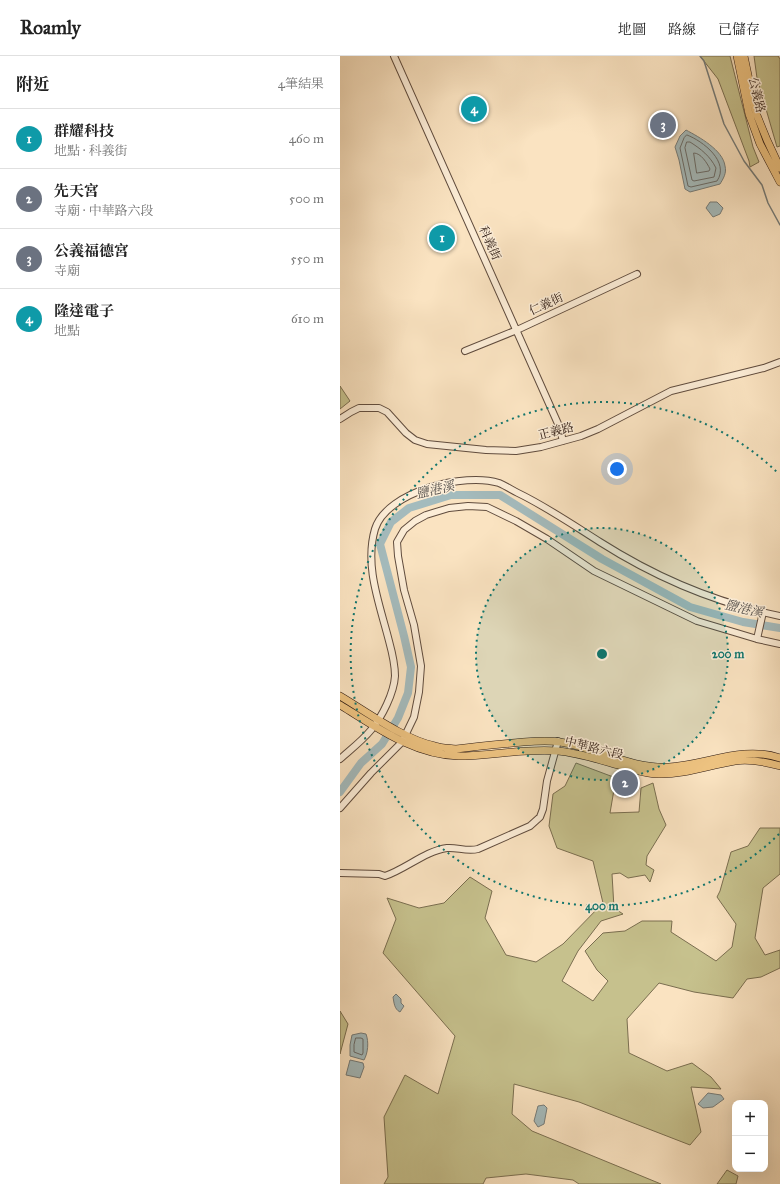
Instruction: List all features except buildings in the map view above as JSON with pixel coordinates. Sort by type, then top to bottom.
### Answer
[{"type":"main road","name":"公義路","points":[[737,56],[750,114],[760,144],[780,182]]},
{"type":"main road","name":"公義路","points":[[744,56],[756,113],[780,168]]},
{"type":"main road","points":[[340,696],[376,722],[404,739]]},
{"type":"main road","points":[[340,705],[376,722]]},
{"type":"main road","name":"中華路六段","points":[[404,739],[434,746],[456,748],[558,741],[630,762],[656,767],[681,766],[746,754],[760,753],[780,758]]},
{"type":"main road","name":"中華路六段","points":[[404,739],[427,751],[457,756],[505,754],[537,750],[556,751],[657,774],[683,772],[736,761],[759,762],[780,766]]},
{"type":"street","name":"科義街","points":[[394,56],[559,426],[563,441]]},
{"type":"street","name":"仁義街","points":[[465,351],[516,330],[637,274]]},
{"type":"street","name":"正義路","points":[[340,419],[359,408],[379,408],[387,412],[406,433],[415,440],[427,444],[516,451],[541,447],[581,436],[598,429],[671,390],[764,368],[780,362]]},
{"type":"street","points":[[340,759],[370,731],[390,698],[394,685],[395,675],[392,656],[371,565],[375,528],[381,517],[390,508],[421,490],[450,482],[480,480],[499,483],[543,505],[602,543],[658,574],[704,595],[754,611],[780,616]]},
{"type":"street","points":[[340,808],[404,739],[414,717],[419,692],[421,666],[414,625],[399,562],[397,542],[404,530],[415,521],[426,516],[449,508],[468,506],[487,507],[516,521],[547,539],[594,572],[697,620],[757,639],[780,644]]},
{"type":"street","points":[[757,639],[763,612]]},
{"type":"street","points":[[340,873],[379,874],[385,876],[433,853],[448,848],[471,851],[478,850],[530,826],[540,817],[547,781],[558,741]]},
{"type":"shaded area","points":[[700,56],[730,56],[753,147],[759,162],[750,167],[718,79]]},
{"type":"shaded area","points":[[754,56],[778,56],[780,59],[780,146],[777,147],[757,78]]},
{"type":"shaded area","points":[[340,386],[350,401],[340,409]]},
{"type":"shaded area","points":[[576,763],[616,778],[610,813],[639,812],[641,788],[653,783],[659,809],[666,825],[647,856],[646,865],[654,870],[650,882],[645,875],[628,878],[620,873],[612,874],[614,908],[623,914],[601,921],[578,951],[562,981],[593,1001],[608,981],[597,970],[585,951],[603,933],[625,931],[642,921],[672,921],[671,932],[716,961],[732,947],[736,924],[717,897],[731,852],[748,846],[760,828],[780,828],[780,874],[763,888],[755,938],[765,955],[780,950],[780,968],[761,977],[747,979],[733,998],[694,992],[659,983],[627,1019],[629,1053],[667,1071],[692,1063],[711,1077],[721,1089],[691,1087],[701,1132],[690,1145],[579,1102],[514,1084],[512,1114],[532,1131],[661,1184],[579,1184],[573,1180],[526,1174],[486,1178],[483,1184],[384,1184],[388,1177],[384,1117],[405,1075],[438,1094],[455,1036],[383,953],[396,919],[387,898],[419,908],[444,903],[470,877],[492,891],[485,918],[506,955],[536,962],[563,944],[603,903],[593,861],[557,848],[549,826],[553,794],[565,786]]},
{"type":"shaded area","points":[[340,1011],[348,1024],[340,1054]]},
{"type":"shaded area","points":[[727,1170],[738,1176],[736,1184],[717,1184]]},
{"type":"water","points":[[686,130],[710,145],[720,155],[723,160],[725,171],[720,184],[690,192],[685,189],[675,147],[680,136]]},
{"type":"water","points":[[710,202],[717,202],[723,208],[720,214],[713,217],[706,208]]},
{"type":"water","points":[[396,994],[401,999],[401,1003],[404,1006],[400,1012],[395,1007],[394,1003],[393,997]]},
{"type":"water","points":[[361,1033],[366,1034],[368,1040],[364,1060],[350,1056],[352,1035]]},
{"type":"water","points":[[350,1060],[363,1063],[364,1067],[360,1078],[346,1075]]},
{"type":"water","points":[[708,1093],[721,1095],[724,1099],[713,1107],[703,1108],[698,1104]]},
{"type":"water","points":[[544,1105],[547,1108],[544,1124],[538,1127],[534,1121],[538,1106]]},
{"type":"waterway","points":[[700,56],[704,61],[724,124],[744,161],[762,185],[768,203],[780,225]]},
{"type":"waterway","name":"鹽港溪","points":[[340,792],[361,763],[382,744],[398,718],[408,693],[411,667],[380,544],[391,522],[409,508],[451,495],[500,495],[602,559],[690,607],[743,622],[780,628]]},
{"type":"place","name":"隆達電子","points":[[474,109]]},
{"type":"place","name":"公義福德宮","points":[[663,125]]},
{"type":"place","name":"群耀科技","points":[[442,238]]},
{"type":"place","name":"先天宮","points":[[625,783]]}]
